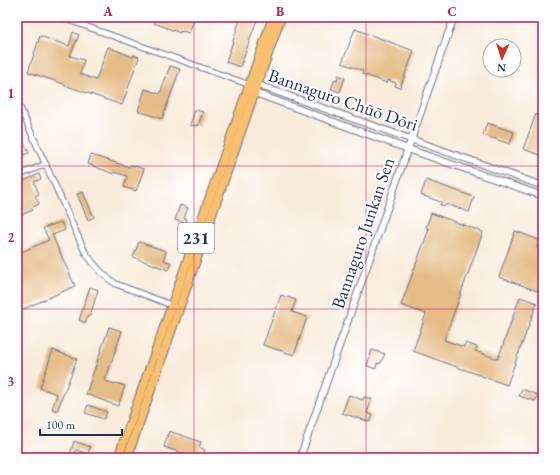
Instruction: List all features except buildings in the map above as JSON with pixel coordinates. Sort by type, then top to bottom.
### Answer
[{"type":"highway","name":"231","points":[[254,88],[273,17]]},
{"type":"highway","name":"231","points":[[118,458],[281,17]]},
{"type":"highway","name":"231","points":[[127,458],[175,307]]},
{"type":"street","points":[[60,17],[254,88]]},
{"type":"street","name":"Bannaguro Junkan Sen","points":[[300,458],[454,17]]},
{"type":"street","name":"Bannaguro Chūō Dōri","points":[[254,88],[543,186]]},
{"type":"street","name":"Bannaguro Chūō Dōri","points":[[254,88],[408,149],[543,196]]},
{"type":"street","points":[[17,101],[85,252],[100,271],[116,284],[175,307]]},
{"type":"street","points":[[17,176],[46,164]]}]
